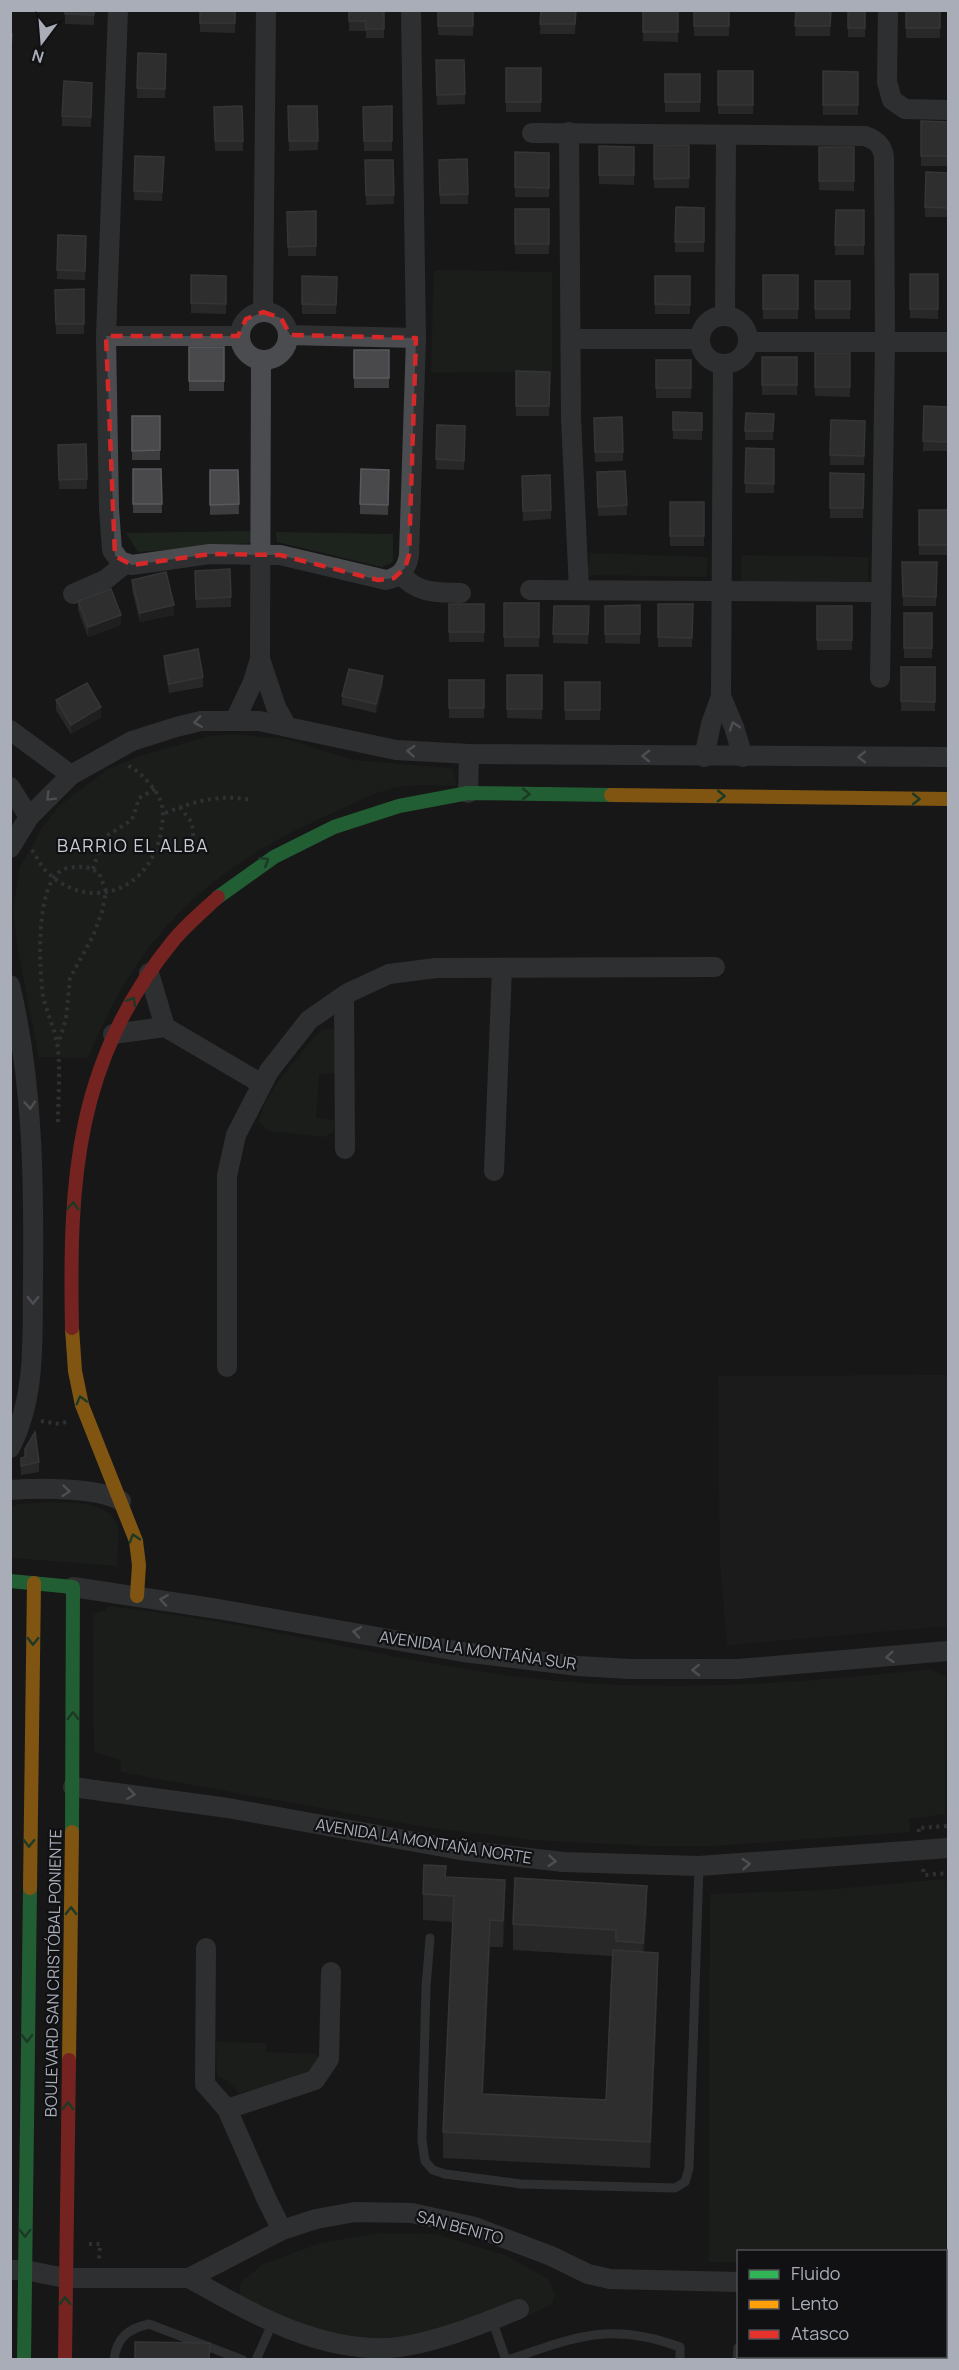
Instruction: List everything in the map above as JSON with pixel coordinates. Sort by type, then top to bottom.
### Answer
[{"type":"street","points":[[118,10],[106,336],[111,543],[115,556],[126,564],[139,565],[183,556],[210,554],[291,556],[378,580],[394,578],[401,573],[409,555],[416,338],[411,10]]},
{"type":"street","points":[[263,312],[266,10]]},
{"type":"street","points":[[888,10],[887,82],[892,100],[905,109],[948,110]]},
{"type":"street","points":[[569,132],[571,418],[579,590]]},
{"type":"street","points":[[532,133],[865,136],[879,143],[884,158],[885,342],[880,678]]},
{"type":"street","points":[[725,315],[726,135]]},
{"type":"street","points":[[257,312],[269,312],[281,318],[288,335],[285,348],[280,354],[268,360],[254,358],[244,349],[239,336],[246,319],[257,312]]},
{"type":"street","points":[[725,315],[737,319],[742,324],[746,329],[748,342],[740,358],[723,364],[706,357],[699,339],[707,322],[712,318],[725,315]]},
{"type":"street","points":[[288,335],[416,338]]},
{"type":"street","points":[[106,336],[239,336]]},
{"type":"street","points":[[571,339],[699,339]]},
{"type":"street","points":[[748,342],[948,342]]},
{"type":"street","points":[[261,360],[261,659],[276,707],[286,725]]},
{"type":"street","points":[[704,757],[711,724],[721,696],[723,364]]},
{"type":"street","points":[[73,594],[105,580],[126,564]]},
{"type":"street","points":[[401,573],[407,581],[421,590],[461,593]]},
{"type":"street","points":[[530,590],[880,592]]},
{"type":"street","points":[[234,720],[253,682],[261,659]]},
{"type":"street","points":[[721,696],[743,757]]},
{"type":"street","points":[[20,832],[70,775],[114,749],[176,727],[201,721],[234,720],[286,725],[379,747],[469,754],[948,757]]},
{"type":"street","points":[[10,730],[70,775]]},
{"type":"street","points":[[468,793],[469,754]]},
{"type":"street","points":[[10,787],[20,832]]},
{"type":"street","points":[[137,1596],[139,1554],[84,1409],[75,1367],[73,1210],[78,1154],[89,1099],[113,1034],[149,973],[187,924],[210,902],[272,857],[304,840],[369,813],[423,800],[468,793],[948,799]]},
{"type":"street","points":[[227,1367],[227,1176],[236,1135],[268,1071],[309,1020],[344,996],[389,974],[436,968],[715,967]]},
{"type":"street","points":[[494,1171],[502,968]]},
{"type":"street","points":[[149,973],[165,1027]]},
{"type":"street","points":[[344,996],[345,1149]]},
{"type":"street","points":[[10,1448],[24,1416],[31,1379],[33,1205],[30,1107],[18,1065],[12,999]]},
{"type":"street","points":[[113,1034],[165,1027],[262,1084]]},
{"type":"street","points":[[10,1490],[37,1488],[93,1493],[113,1496],[120,1501]]},
{"type":"street","name":"AVENIDA LA MONTAÑA SUR","points":[[10,1581],[137,1596],[463,1652],[578,1666],[630,1669],[738,1669],[948,1651]]},
{"type":"street","points":[[24,2360],[18,2270],[26,2172],[34,1583]]},
{"type":"street","name":"BOULEVARD SAN CRISTÓBAL PONIENTE","points":[[65,2360],[68,1787],[74,1587]]},
{"type":"street","name":"AVENIDA LA MONTAÑA NORTE","points":[[68,1787],[218,1806],[511,1857],[615,1865],[699,1866],[948,1848]]},
{"type":"street","points":[[206,1948],[205,2084],[227,2109],[282,2230]]},
{"type":"street","points":[[227,2109],[315,2080],[323,2071],[329,2059],[331,1972]]},
{"type":"street","points":[[26,2172],[46,2163],[67,2171]]},
{"type":"street","name":"SAN BENITO","points":[[18,2270],[65,2278],[189,2278],[282,2230],[316,2219],[355,2212],[412,2213],[475,2227],[551,2256],[588,2274],[610,2279],[737,2282]]},
{"type":"street","name":"SAN BENITO","points":[[189,2278],[273,2322],[313,2339],[356,2348],[390,2348],[442,2337],[519,2309]]},
{"type":"lane","points":[[430,1938],[426,1987],[422,2140],[425,2161],[433,2170],[446,2174],[520,2184],[675,2188],[686,2182],[689,2168],[699,1866]]},
{"type":"lane","points":[[492,2320],[507,2360],[576,2337],[606,2332],[653,2337],[680,2347],[680,2360]]},
{"type":"lane","points":[[256,2360],[273,2322]]},
{"type":"lane","points":[[114,2360],[122,2337],[134,2327],[149,2324],[243,2360]]},
{"type":"path","points":[[20,832],[45,871],[85,892],[106,891],[127,885],[146,870],[158,847],[165,813],[155,789],[134,768],[127,765],[114,749]]},
{"type":"path","points":[[93,869],[104,838],[132,819],[139,798],[155,789]]},
{"type":"path","points":[[165,813],[200,800],[218,797],[252,800]]},
{"type":"path","points":[[180,807],[192,823],[195,854]]},
{"type":"path","points":[[58,1045],[66,1019],[70,978],[93,936],[102,912],[106,891],[99,873],[83,866],[64,869],[53,877],[46,891],[42,909],[43,994],[58,1045],[58,1127]]},
{"type":"path","points":[[40,1421],[60,1424],[69,1421]]},
{"type":"path","points":[[918,1828],[948,1826]]},
{"type":"path","points":[[924,1875],[948,1873]]},
{"type":"highlighted area","points":[[263,312],[281,318],[290,335],[416,338],[409,555],[405,568],[394,578],[378,580],[280,555],[210,554],[132,565],[115,556],[106,336],[238,336],[246,319]]},
{"type":"shaded area","points":[[434,270],[552,272],[552,371],[431,373]]},
{"type":"shaded area","points":[[250,531],[251,543],[138,552],[126,533]]},
{"type":"shaded area","points":[[276,532],[393,534],[393,562],[382,567],[277,542]]},
{"type":"shaded area","points":[[590,553],[708,557],[706,577],[587,575]]},
{"type":"shaded area","points":[[742,555],[868,557],[868,581],[741,583]]},
{"type":"shaded area","points":[[233,734],[286,739],[353,760],[452,768],[457,786],[413,785],[376,793],[284,837],[246,859],[211,884],[181,911],[153,942],[129,976],[107,1015],[88,1058],[39,1057],[18,950],[13,910],[20,867],[42,828],[60,805],[108,769],[140,756],[210,736]]},
{"type":"shaded area","points":[[332,1028],[336,1033],[335,1073],[319,1074],[316,1118],[335,1120],[333,1132],[325,1137],[269,1131],[259,1122],[268,1098],[321,1030]]},
{"type":"shaded area","points":[[948,1375],[948,1626],[727,1645],[720,1563],[718,1376]]},
{"type":"shaded area","points":[[79,1503],[97,1507],[112,1516],[118,1528],[117,1566],[11,1558],[11,1507],[17,1504]]},
{"type":"shaded area","points":[[107,1606],[235,1625],[465,1669],[578,1683],[730,1685],[830,1679],[931,1669],[946,1677],[945,1814],[909,1819],[910,1832],[713,1846],[649,1846],[533,1840],[430,1828],[121,1772],[121,1760],[94,1752],[93,1616],[105,1611]]},
{"type":"shaded area","points":[[944,1879],[948,1884],[946,2250],[737,2250],[737,2262],[709,2262],[710,1894],[824,1890]]},
{"type":"shaded area","points":[[216,2042],[266,2043],[266,2052],[317,2054],[315,2069],[305,2078],[239,2093],[228,2081],[217,2076]]},
{"type":"shaded area","points":[[378,2233],[436,2234],[508,2256],[549,2280],[555,2294],[552,2304],[502,2328],[448,2342],[342,2340],[239,2296],[241,2282],[263,2264],[321,2243]]},
{"type":"building","points":[[65,10],[94,10],[94,15],[65,14]]},
{"type":"building","points":[[200,10],[235,10],[235,23],[200,23]]},
{"type":"building","points":[[349,10],[384,10],[384,29],[366,29],[366,21],[349,21]]},
{"type":"building","points":[[438,10],[473,10],[473,26],[438,26]]},
{"type":"building","points":[[541,10],[576,10],[575,24],[540,24]]},
{"type":"building","points":[[643,10],[678,10],[678,32],[643,32]]},
{"type":"building","points":[[694,10],[729,10],[729,26],[694,26]]},
{"type":"building","points":[[796,10],[831,10],[830,26],[795,26]]},
{"type":"building","points":[[848,10],[865,10],[865,28],[848,28]]},
{"type":"building","points":[[906,10],[940,10],[940,28],[906,28]]},
{"type":"building","points":[[10,34],[12,34],[10,67]]},
{"type":"building","points":[[138,53],[166,54],[165,89],[137,88]]},
{"type":"building","points":[[436,60],[464,60],[465,94],[437,95]]},
{"type":"building","points":[[506,68],[541,68],[541,102],[506,102]]},
{"type":"building","points":[[718,71],[753,71],[753,105],[718,105]]},
{"type":"building","points":[[823,71],[858,72],[858,105],[823,105]]},
{"type":"building","points":[[665,74],[700,74],[700,102],[665,102]]},
{"type":"building","points":[[64,81],[92,83],[91,117],[62,116]]},
{"type":"building","points":[[242,106],[243,141],[215,141],[214,107]]},
{"type":"building","points":[[288,106],[317,106],[318,141],[289,141]]},
{"type":"building","points":[[392,106],[392,141],[364,141],[363,107]]},
{"type":"building","points":[[921,121],[948,122],[948,156],[921,156]]},
{"type":"building","points":[[654,145],[689,145],[689,178],[654,179]]},
{"type":"building","points":[[599,146],[634,147],[634,175],[599,175]]},
{"type":"building","points":[[819,147],[854,147],[854,181],[819,181]]},
{"type":"building","points":[[515,152],[549,153],[549,188],[515,187]]},
{"type":"building","points":[[135,156],[164,157],[162,192],[134,191]]},
{"type":"building","points":[[467,159],[468,194],[440,195],[439,160]]},
{"type":"building","points":[[365,160],[393,160],[394,195],[366,195]]},
{"type":"building","points":[[926,172],[948,173],[948,208],[925,207]]},
{"type":"building","points":[[676,207],[704,208],[704,242],[675,242]]},
{"type":"building","points":[[515,209],[549,209],[549,244],[515,244]]},
{"type":"building","points":[[836,210],[864,210],[864,245],[835,245]]},
{"type":"building","points":[[316,211],[316,246],[288,247],[287,212]]},
{"type":"building","points":[[58,235],[86,236],[85,271],[57,270]]},
{"type":"building","points":[[910,274],[938,274],[938,309],[910,309]]},
{"type":"building","points":[[191,275],[226,276],[226,304],[191,303]]},
{"type":"building","points":[[763,275],[798,275],[798,309],[763,309]]},
{"type":"building","points":[[302,276],[337,277],[336,305],[302,304]]},
{"type":"building","points":[[655,276],[690,276],[690,305],[655,304]]},
{"type":"building","points":[[815,281],[850,281],[850,309],[815,309]]},
{"type":"building","points":[[84,289],[84,324],[56,324],[55,290]]},
{"type":"building","points":[[189,347],[224,347],[224,381],[189,381]]},
{"type":"building","points":[[354,350],[389,350],[389,378],[354,378]]},
{"type":"building","points":[[815,353],[850,353],[850,387],[815,387]]},
{"type":"building","points":[[762,357],[797,357],[797,385],[762,385]]},
{"type":"building","points":[[656,360],[691,360],[691,388],[656,388]]},
{"type":"building","points":[[516,371],[550,372],[549,406],[516,406]]},
{"type":"building","points":[[924,406],[948,407],[948,442],[923,441]]},
{"type":"building","points":[[673,412],[702,413],[702,430],[673,430]]},
{"type":"building","points":[[746,413],[774,414],[773,431],[745,431]]},
{"type":"building","points":[[132,416],[160,416],[160,450],[132,451]]},
{"type":"building","points":[[622,417],[623,452],[595,452],[594,418]]},
{"type":"building","points":[[831,420],[865,421],[864,456],[830,455]]},
{"type":"building","points":[[437,425],[465,426],[464,461],[436,459]]},
{"type":"building","points":[[86,444],[87,479],[59,480],[58,445]]},
{"type":"building","points":[[746,448],[774,449],[774,484],[745,483]]},
{"type":"building","points":[[133,469],[161,469],[162,504],[133,504]]},
{"type":"building","points":[[361,469],[389,470],[388,505],[360,504]]},
{"type":"building","points":[[210,470],[238,470],[239,504],[210,505]]},
{"type":"building","points":[[625,471],[627,505],[598,507],[597,472]]},
{"type":"building","points":[[830,473],[864,474],[863,508],[830,508]]},
{"type":"building","points":[[550,475],[551,510],[523,511],[522,476]]},
{"type":"building","points":[[670,502],[704,502],[704,536],[670,536]]},
{"type":"building","points":[[919,510],[948,510],[948,545],[919,545]]},
{"type":"building","points":[[902,562],[937,562],[936,597],[903,596]]},
{"type":"building","points":[[230,569],[231,597],[196,599],[195,571]]},
{"type":"building","points":[[166,572],[174,605],[140,613],[132,580]]},
{"type":"building","points":[[111,589],[121,615],[88,627],[78,601]]},
{"type":"building","points":[[504,603],[539,603],[539,637],[504,637]]},
{"type":"building","points":[[449,604],[484,604],[484,632],[449,632]]},
{"type":"building","points":[[658,604],[693,604],[692,638],[658,637]]},
{"type":"building","points":[[640,605],[640,634],[605,634],[605,606]]},
{"type":"building","points":[[554,606],[589,606],[588,634],[553,634]]},
{"type":"building","points":[[817,606],[852,606],[852,640],[817,640]]},
{"type":"building","points":[[904,613],[932,613],[932,648],[904,648]]},
{"type":"building","points":[[198,649],[203,677],[169,684],[164,656]]},
{"type":"building","points":[[901,667],[935,667],[935,702],[901,701]]},
{"type":"building","points":[[349,669],[383,676],[376,704],[342,696]]},
{"type":"building","points":[[507,675],[542,675],[542,709],[507,709]]},
{"type":"building","points":[[449,680],[484,680],[484,708],[449,708]]},
{"type":"building","points":[[565,682],[600,682],[600,710],[565,710]]},
{"type":"building","points":[[87,683],[101,707],[71,725],[56,700]]},
{"type":"building","points":[[35,1432],[39,1462],[21,1466],[21,1458],[25,1457],[25,1449]]},
{"type":"building","points":[[424,1865],[446,1866],[445,1877],[505,1880],[503,1921],[490,1920],[482,2094],[606,2100],[613,1950],[658,1953],[650,2142],[443,2132],[454,1896],[423,1894]]},
{"type":"building","points":[[515,1878],[647,1886],[643,1943],[616,1941],[616,1930],[513,1924]]},
{"type":"building","points":[[135,2342],[210,2343],[209,2360],[135,2360]]},
{"type":"building","points":[[752,2358],[896,2358],[896,2360],[752,2360]]},
{"type":"traffic: fast","points":[[218,897],[274,857],[334,827],[399,806],[468,793],[611,795]]},
{"type":"traffic: fast","points":[[10,1581],[73,1587],[72,1832]]},
{"type":"traffic: fast","points":[[24,2360],[30,1888]]},
{"type":"traffic: slow","points":[[611,795],[948,799]]},
{"type":"traffic: slow","points":[[72,1328],[75,1371],[82,1405],[136,1541],[139,1565],[137,1596]]},
{"type":"traffic: slow","points":[[30,1888],[34,1583]]},
{"type":"traffic: slow","points":[[69,2060],[72,1832]]},
{"type":"traffic: jam","points":[[72,1328],[71,1274],[77,1173],[85,1124],[97,1077],[115,1031],[140,986],[178,935],[218,897]]},
{"type":"traffic: jam","points":[[65,2360],[69,2060]]},
{"type":"district","name":"BARRIO EL ALBA","points":[[133,846]]}]
